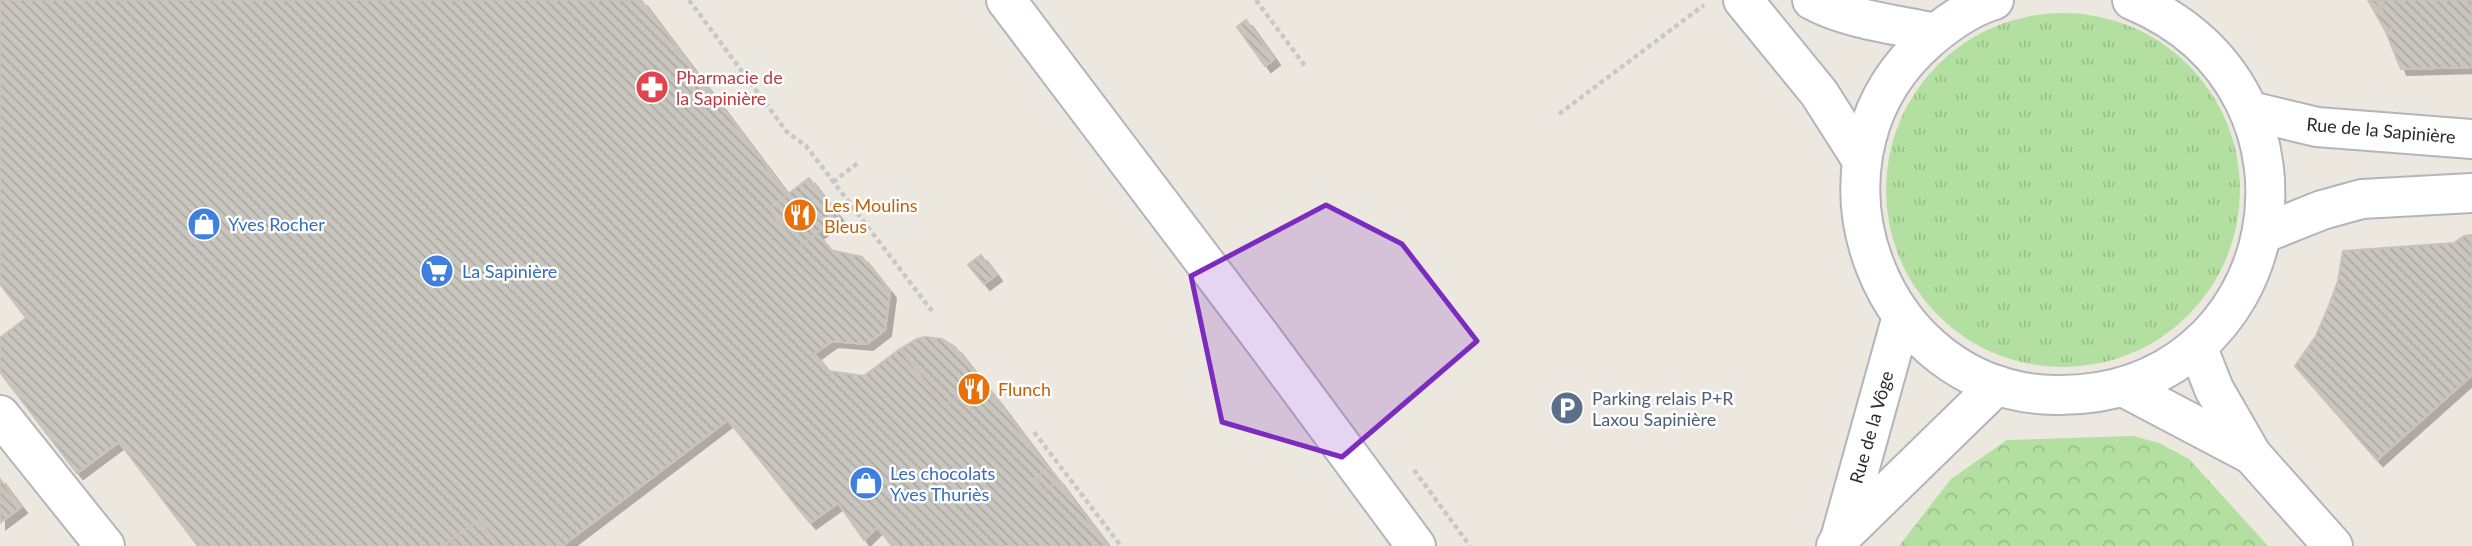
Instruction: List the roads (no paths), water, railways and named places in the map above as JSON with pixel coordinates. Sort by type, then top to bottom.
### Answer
[{"type":"street","points":[[1006,0],[1416,546]]},
{"type":"street","points":[[1743,0],[1819,93],[1861,159]]},
{"type":"street","points":[[1812,0],[1829,9],[1861,18],[1934,33]]},
{"type":"street","points":[[1994,0],[1960,16],[1934,33],[1891,80],[1868,131],[1861,159],[1860,205],[1863,229],[1871,258],[1886,291],[1902,316],[1922,339],[1969,373],[1997,385],[2053,395],[2084,394],[2123,387],[2153,375],[2197,346],[2231,308],[2246,284],[2262,233],[2267,182],[2263,153],[2250,111],[2236,84],[2179,12],[2132,0]]},
{"type":"street","name":"Rue de la Sapinière","points":[[2250,111],[2317,127],[2472,139]]},
{"type":"street","points":[[2262,233],[2322,210],[2362,199],[2472,193]]},
{"type":"street","name":"Rue de la Vôge","points":[[1838,542],[1902,316]]},
{"type":"street","points":[[2197,346],[2214,389],[2252,455],[2333,546]]},
{"type":"street","name":"Rue de la Vôge","points":[[1838,542],[1997,385]]},
{"type":"street","points":[[2123,387],[2252,455]]},
{"type":"street","points":[[0,415],[105,546]]},
{"type":"place","name":"Pharmacie de la Sapinière","points":[[652,87]]},
{"type":"place","name":"Les Moulins Bleus","points":[[800,215]]},
{"type":"place","name":"Yves Rocher","points":[[204,224]]},
{"type":"place","name":"La Sapinière","points":[[437,271]]},
{"type":"place","name":"Flunch","points":[[974,389]]},
{"type":"place","name":"Parking relais P+R Laxou Sapinière","points":[[1567,408]]},
{"type":"place","name":"Les chocolats Yves Thuriès","points":[[866,483]]}]
